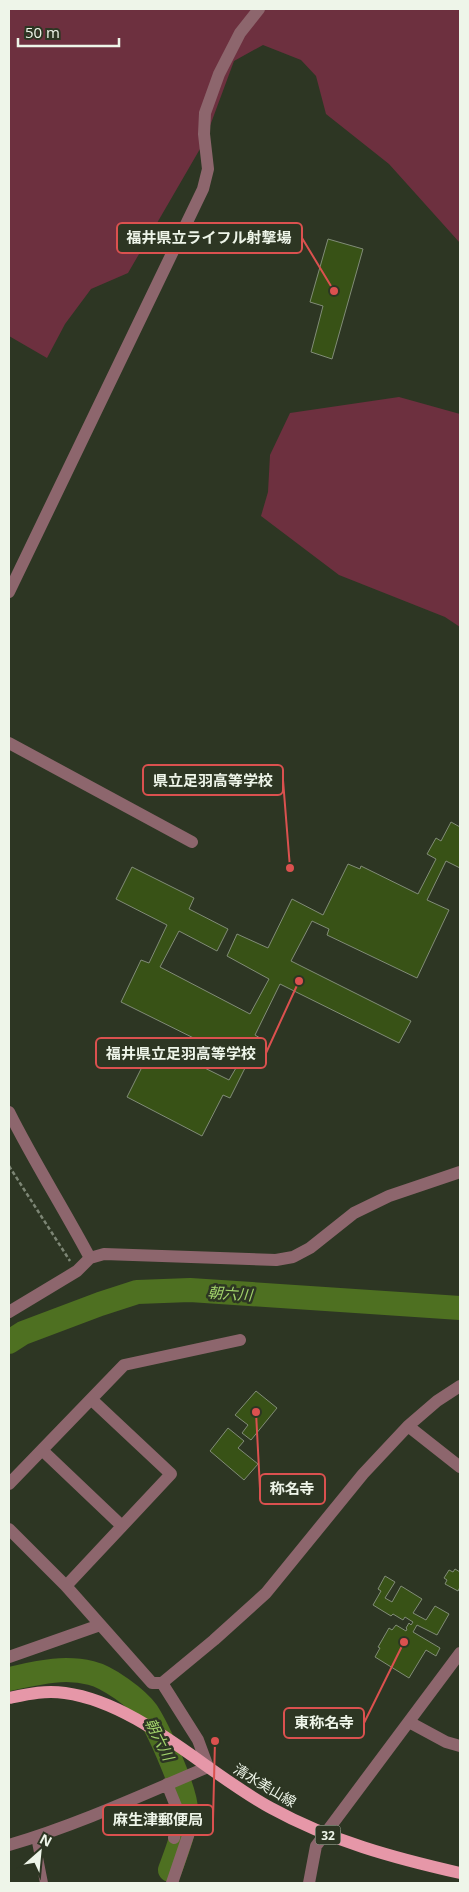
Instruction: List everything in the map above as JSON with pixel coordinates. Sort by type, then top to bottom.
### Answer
[{"type":"main road","name":"清水美山線","points":[[9,1698],[41,1692],[64,1692],[92,1698],[136,1720],[271,1808],[324,1834],[359,1847],[418,1864],[460,1873]]},
{"type":"street","points":[[9,592],[203,189],[208,169],[204,134],[205,113],[219,74],[240,33],[259,9]]},
{"type":"street","points":[[9,743],[192,842]]},
{"type":"street","points":[[9,1112],[24,1143],[90,1258]]},
{"type":"street","points":[[9,1312],[77,1271],[90,1258],[104,1254],[276,1260],[292,1257],[310,1248],[354,1213],[389,1196],[460,1172]]},
{"type":"street","points":[[9,1484],[124,1365],[240,1340]]},
{"type":"street","points":[[9,1529],[66,1586],[152,1682],[162,1683],[214,1640],[266,1593],[363,1474],[408,1426],[460,1386]]},
{"type":"street","points":[[66,1586],[171,1474],[91,1399]]},
{"type":"street","points":[[408,1426],[460,1467]]},
{"type":"street","points":[[42,1450],[122,1526]]},
{"type":"street","points":[[9,1657],[100,1625]]},
{"type":"street","points":[[308,1880],[316,1846],[324,1834],[460,1653]]},
{"type":"street","points":[[9,1845],[35,1837],[208,1767],[198,1740],[162,1683]]},
{"type":"street","points":[[409,1722],[446,1742],[460,1746]]},
{"type":"street","points":[[172,1883],[192,1824],[183,1821],[176,1806],[176,1781]]},
{"type":"street","points":[[174,1838],[183,1821]]},
{"type":"lane","points":[[35,1837],[44,1883]]},
{"type":"path","points":[[9,1166],[77,1271]]},
{"type":"shaded area","points":[[9,9],[460,9],[460,243],[389,164],[326,114],[316,76],[301,60],[263,45],[234,61],[204,142],[128,273],[91,289],[65,324],[47,358],[9,336]]},
{"type":"shaded area","points":[[399,397],[460,414],[460,627],[445,617],[339,575],[261,516],[268,492],[270,455],[290,413]]},
{"type":"building","points":[[328,239],[363,249],[332,359],[311,352],[323,306],[310,302]]},
{"type":"building","points":[[451,822],[460,827],[460,868],[446,861],[427,900],[449,910],[417,978],[327,935],[329,929],[312,921],[291,961],[411,1021],[399,1043],[280,984],[255,1035],[260,1038],[230,1098],[223,1095],[202,1136],[127,1097],[154,1043],[229,1080],[240,1061],[121,1002],[141,960],[149,963],[167,925],[116,899],[132,867],[194,898],[189,909],[228,929],[217,951],[179,931],[160,967],[250,1014],[269,979],[227,956],[237,934],[268,948],[292,899],[323,915],[348,864],[360,869],[361,866],[418,894],[436,859],[427,854],[436,838],[441,841]]},
{"type":"building","points":[[256,1391],[277,1408],[251,1440],[242,1433],[248,1425],[235,1415]]},
{"type":"building","points":[[228,1428],[244,1441],[238,1448],[258,1464],[244,1480],[210,1451]]},
{"type":"building","points":[[455,1569],[460,1572],[460,1587],[458,1591],[445,1584],[447,1580],[444,1578],[449,1570],[453,1572]]},
{"type":"building","points":[[385,1576],[395,1582],[385,1598],[392,1602],[401,1586],[422,1599],[413,1613],[426,1620],[435,1606],[449,1614],[437,1635],[417,1625],[413,1632],[440,1648],[436,1656],[426,1650],[409,1678],[375,1657],[380,1648],[378,1647],[389,1628],[392,1630],[396,1625],[406,1631],[409,1623],[411,1625],[413,1622],[405,1617],[403,1620],[393,1614],[391,1616],[373,1605],[381,1591],[378,1589]]},
{"type":"waterway","name":"朝六川","points":[[9,1342],[23,1333],[137,1292],[190,1290],[460,1308]]},
{"type":"waterway","name":"朝六川","points":[[9,1679],[60,1670],[91,1673],[114,1683],[142,1706],[152,1720],[164,1746],[177,1776],[185,1802],[184,1826],[170,1870]]},
{"type":"place","name":"福井県立ライフル射撃場","points":[[334,291]]},
{"type":"place","name":"県立足羽高等学校","points":[[290,868]]},
{"type":"place","name":"福井県立足羽高等学校","points":[[299,981]]},
{"type":"place","name":"称名寺","points":[[256,1412]]},
{"type":"place","name":"東称名寺","points":[[404,1642]]},
{"type":"place","name":"麻生津郵便局","points":[[215,1741]]}]
